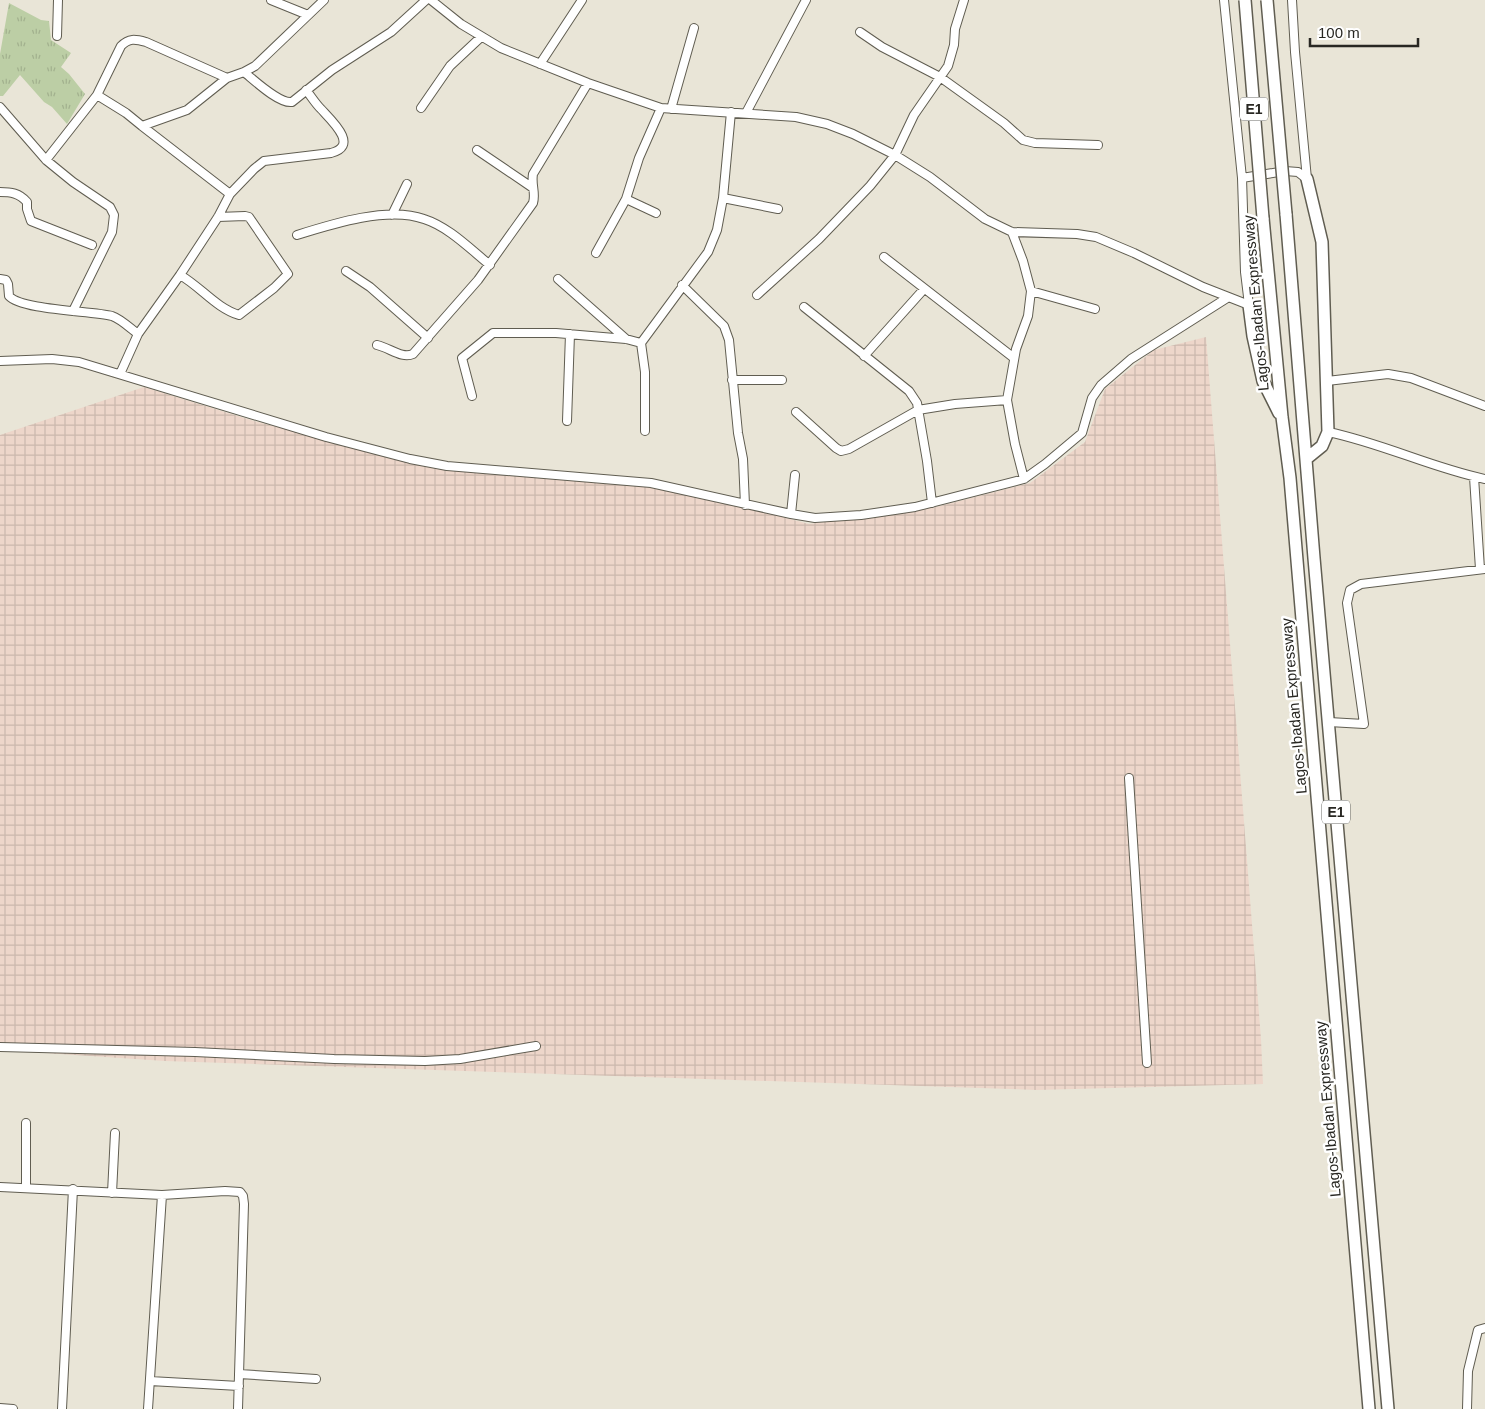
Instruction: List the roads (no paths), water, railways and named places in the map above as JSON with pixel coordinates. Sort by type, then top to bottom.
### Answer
[{"type":"highway","name":"Lagos-Ibadan Expressway","points":[[1245,0],[1263,218],[1282,417],[1290,478],[1369,1409]]},
{"type":"highway","name":"E1","points":[[1267,0],[1388,1409]]},
{"type":"highway","points":[[1306,459],[1322,446],[1328,432],[1322,242],[1307,178]]},
{"type":"highway","points":[[1249,305],[1253,336],[1263,381],[1282,417]]},
{"type":"street","points":[[57,36],[58,0]]},
{"type":"street","points":[[271,0],[308,15]]},
{"type":"street","points":[[142,126],[187,110],[227,78],[255,66],[324,0]]},
{"type":"street","points":[[244,72],[259,85],[288,103],[292,102],[332,70],[391,32],[426,0]]},
{"type":"street","points":[[431,0],[481,37],[502,48],[588,83],[661,108],[796,117],[828,124],[895,155],[930,176],[984,219],[1012,232],[1077,234],[1096,237],[1142,256],[1227,298],[1249,305],[1245,272],[1242,178],[1224,0]]},
{"type":"street","points":[[540,64],[582,0]]},
{"type":"street","points":[[746,113],[806,0]]},
{"type":"street","points":[[758,295],[819,239],[870,186],[895,155],[914,115],[948,66],[954,45],[955,29],[964,0]]},
{"type":"street","points":[[1292,0],[1307,178]]},
{"type":"street","points":[[671,108],[694,28]]},
{"type":"street","points":[[860,32],[882,47],[940,77],[1004,123],[1023,140],[1035,143],[1098,144]]},
{"type":"street","points":[[421,108],[450,66],[481,37]]},
{"type":"street","points":[[46,160],[97,95],[121,46],[126,41],[135,39],[146,42],[227,78]]},
{"type":"street","points":[[377,345],[389,348],[397,354],[408,356],[413,354],[490,265],[532,203],[535,193],[533,174],[588,83]]},
{"type":"street","points":[[120,374],[138,334],[180,275],[218,217],[230,194],[254,169],[264,161],[331,153],[342,148],[344,141],[341,131],[306,90]]},
{"type":"street","points":[[97,95],[126,113],[230,194]]},
{"type":"street","points":[[0,108],[46,160],[73,182],[110,207],[114,215],[112,232],[73,311]]},
{"type":"street","points":[[596,253],[626,199],[638,158],[661,108]]},
{"type":"street","points":[[645,431],[645,372],[641,343],[708,252],[717,230],[724,198],[731,112]]},
{"type":"street","points":[[477,150],[533,188]]},
{"type":"street","points":[[1242,178],[1285,171],[1298,172],[1307,178]]},
{"type":"street","points":[[392,215],[407,184]]},
{"type":"street","points":[[0,192],[14,193],[21,196],[27,202],[31,221],[92,246]]},
{"type":"street","points":[[724,198],[778,209]]},
{"type":"street","points":[[626,199],[656,213]]},
{"type":"street","points":[[297,235],[319,227],[363,218],[405,215],[424,219],[446,230],[490,265]]},
{"type":"street","points":[[180,275],[193,282],[219,305],[239,315],[274,288],[288,274],[249,217],[218,217]]},
{"type":"street","points":[[1012,232],[1023,261],[1031,292],[1028,316],[1014,358],[1007,400],[1024,479]]},
{"type":"street","points":[[884,257],[924,290],[1014,358]]},
{"type":"street","points":[[346,271],[370,287],[428,338]]},
{"type":"street","points":[[0,279],[6,280],[9,296],[18,302],[114,316],[138,334]]},
{"type":"street","points":[[558,279],[626,339]]},
{"type":"street","points":[[682,285],[724,326],[729,340],[738,433],[743,459],[745,505]]},
{"type":"street","points":[[864,356],[924,290]]},
{"type":"street","points":[[1031,292],[1095,309]]},
{"type":"street","points":[[0,361],[61,360],[79,362],[326,437],[410,459],[447,466],[651,484],[815,518],[861,515],[915,507],[1024,479],[1082,433],[1092,398],[1101,384],[1131,359],[1227,298]]},
{"type":"street","points":[[804,307],[909,392],[917,403],[932,503]]},
{"type":"street","points":[[472,396],[462,358],[493,333],[570,334],[626,339],[641,343]]},
{"type":"street","points":[[567,421],[570,334]]},
{"type":"street","points":[[1327,381],[1388,374],[1411,378],[1485,406]]},
{"type":"street","points":[[732,380],[782,380]]},
{"type":"street","points":[[796,412],[836,448],[842,451],[849,450],[918,410],[955,404],[1007,400]]},
{"type":"street","points":[[1328,432],[1348,436],[1418,460],[1485,479]]},
{"type":"street","points":[[791,514],[794,475]]},
{"type":"street","points":[[1329,722],[1364,724],[1347,603],[1350,590],[1361,584],[1482,569],[1474,476]]},
{"type":"street","points":[[1129,778],[1147,1063]]},
{"type":"street","points":[[0,1047],[425,1061],[460,1059],[536,1046]]},
{"type":"street","points":[[26,1123],[26,1188]]},
{"type":"street","points":[[112,1193],[114,1133]]},
{"type":"street","points":[[0,1187],[73,1189],[112,1193],[240,1192],[243,1196],[244,1204],[238,1409]]},
{"type":"street","points":[[62,1409],[73,1189]]},
{"type":"street","points":[[148,1409],[162,1194]]},
{"type":"street","points":[[1467,1409],[1468,1371],[1472,1351],[1478,1330],[1485,1328]]},
{"type":"street","points":[[239,1374],[316,1379]]},
{"type":"street","points":[[150,1381],[239,1386]]},
{"type":"street","points":[[0,1408],[13,1409]]}]
